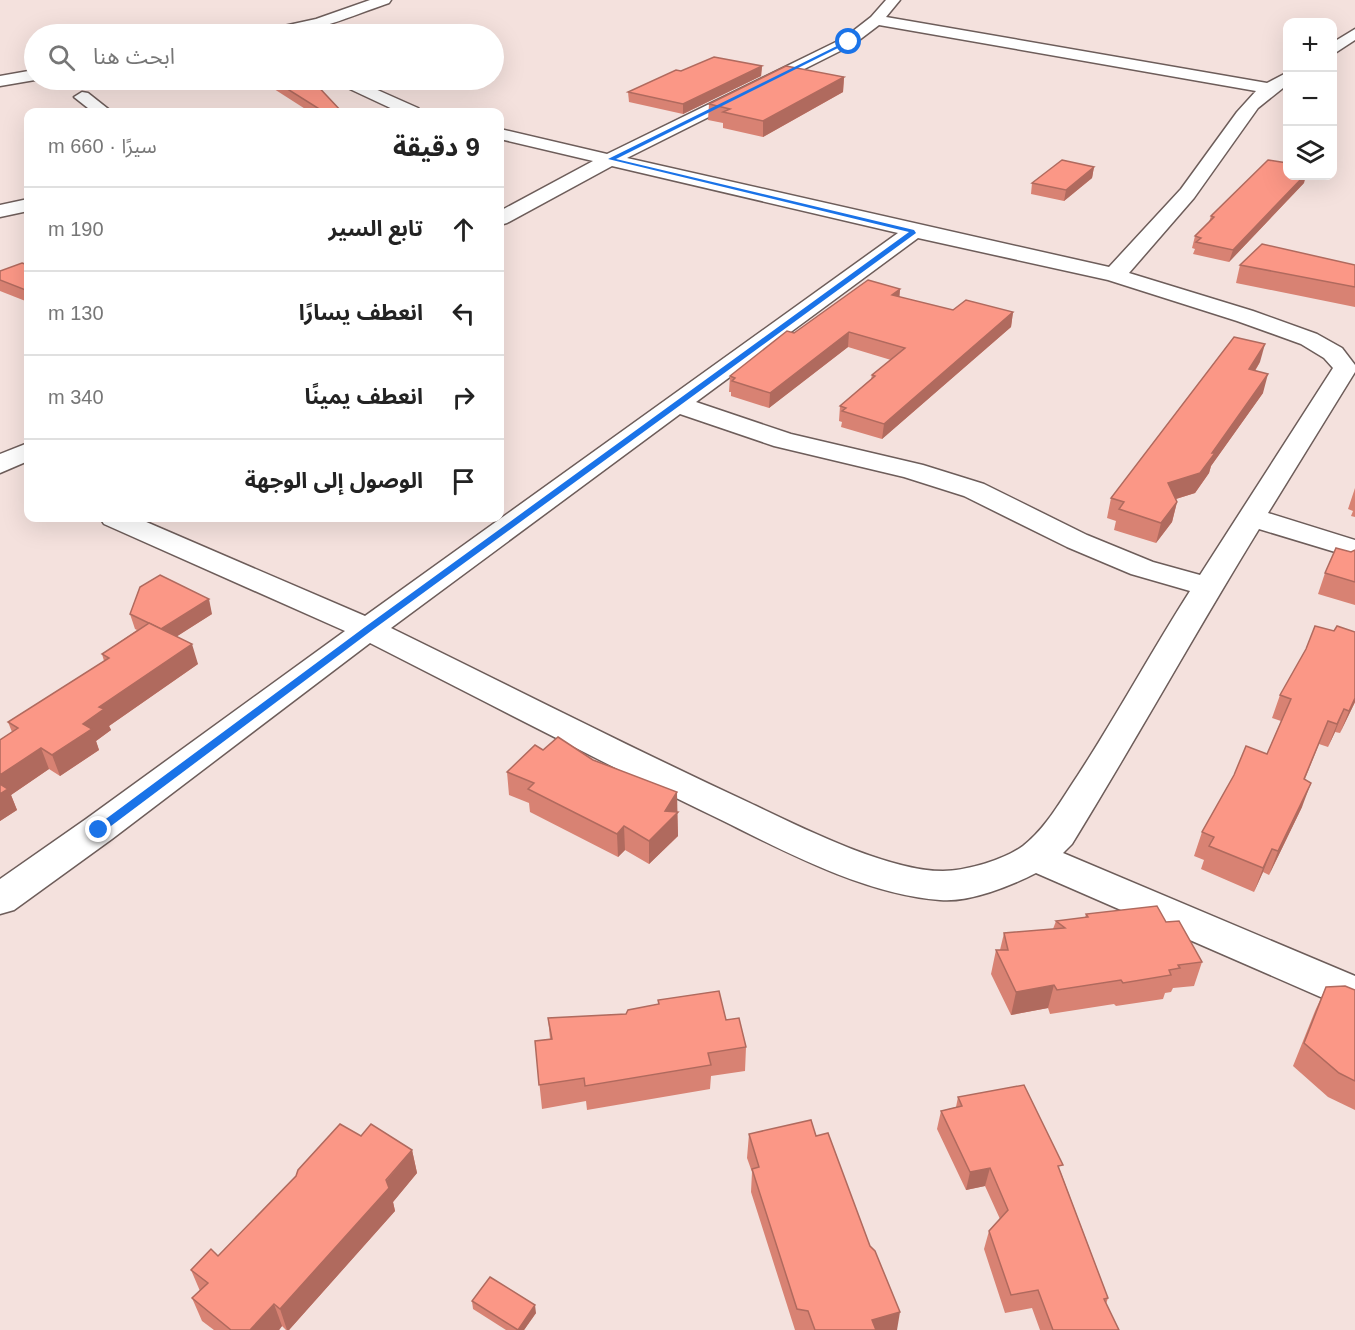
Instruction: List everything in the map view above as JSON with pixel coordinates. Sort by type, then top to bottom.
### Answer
[{"type":"street","points":[[311,24],[384,0]]},
{"type":"street","points":[[504,217],[611,159],[849,42],[876,20],[893,0]]},
{"type":"street","points":[[876,20],[1278,83]]},
{"type":"street","points":[[1337,48],[1352,39]]},
{"type":"street","points":[[0,81],[24,77]]},
{"type":"street","points":[[1114,275],[1135,255],[1210,164],[1249,107],[1278,83]]},
{"type":"street","points":[[365,90],[403,108]]},
{"type":"street","points":[[82,97],[97,108]]},
{"type":"street","points":[[123,522],[368,629],[684,788],[866,868],[904,880],[943,886],[994,877],[1035,857],[1059,834],[1208,587],[1350,369],[1333,353],[1309,339],[1245,315],[1114,275],[914,231],[504,135]]},
{"type":"street","points":[[0,211],[24,206]]},
{"type":"street","points":[[0,899],[99,830],[368,629],[679,405],[914,231]]},
{"type":"street","points":[[679,405],[783,440],[913,471],[974,490],[1088,546],[1142,568],[1208,587]]},
{"type":"street","points":[[0,466],[24,453]]},
{"type":"street","points":[[0,466],[24,477]]},
{"type":"street","points":[[1253,518],[1355,549]]},
{"type":"street","points":[[1035,857],[1355,995]]},
{"type":"building","points":[[714,57],[762,66],[683,104],[628,92],[676,70],[681,71]]},
{"type":"building","points":[[786,66],[844,77],[763,121],[723,112],[730,109],[709,104]]},
{"type":"building","points":[[289,90],[321,90],[338,108],[318,108]]},
{"type":"building","points":[[1062,160],[1094,167],[1066,190],[1032,183]]},
{"type":"building","points":[[1268,160],[1283,162],[1283,180],[1300,180],[1233,250],[1196,242],[1201,238],[1195,236],[1214,217],[1211,216]]},
{"type":"building","points":[[1262,244],[1355,265],[1355,287],[1240,265]]},
{"type":"building","points":[[24,264],[24,289],[0,280],[0,271]]},
{"type":"building","points":[[868,280],[900,289],[892,295],[953,310],[966,300],[1013,312],[884,424],[842,411],[846,408],[840,406],[875,376],[872,375],[905,348],[849,332],[770,393],[732,381],[735,378],[730,376],[787,331],[794,333]]},
{"type":"building","points":[[1234,337],[1265,344],[1249,369],[1268,374],[1200,473],[1168,483],[1177,502],[1161,523],[1119,509],[1124,502],[1111,498]]},
{"type":"building","points":[[1336,548],[1351,552],[1355,550],[1355,582],[1325,573]]},
{"type":"building","points":[[160,575],[209,599],[161,629],[130,614],[140,587]]},
{"type":"building","points":[[149,623],[192,644],[99,707],[104,709],[83,724],[92,729],[52,755],[41,748],[0,775],[0,740],[18,728],[8,722],[109,658],[102,654]]},
{"type":"building","points":[[1315,626],[1334,631],[1337,626],[1355,632],[1355,698],[1349,711],[1344,709],[1337,724],[1328,721],[1304,779],[1311,783],[1278,851],[1272,849],[1263,868],[1209,846],[1214,837],[1202,832],[1234,775],[1246,746],[1267,754],[1291,699],[1280,695],[1306,649]]},
{"type":"building","points":[[558,737],[593,760],[677,792],[665,811],[678,812],[649,841],[624,826],[617,834],[528,789],[534,783],[507,772],[535,745],[543,750]]},
{"type":"building","points":[[0,784],[8,789],[0,794]]},
{"type":"building","points":[[1157,906],[1166,922],[1179,921],[1202,962],[1178,965],[1180,968],[1169,970],[1171,975],[1123,983],[1121,980],[1057,990],[1054,985],[1016,992],[996,950],[1008,950],[1004,933],[1065,928],[1056,921],[1088,917],[1086,914]]},
{"type":"building","points":[[1345,986],[1355,990],[1355,1081],[1339,1073],[1304,1043],[1326,987]]},
{"type":"building","points":[[719,991],[726,1020],[739,1018],[746,1047],[708,1053],[711,1065],[585,1086],[584,1078],[539,1085],[535,1041],[552,1039],[548,1018],[626,1014],[628,1010],[659,1004],[658,1000]]},
{"type":"building","points":[[1024,1085],[1063,1165],[1058,1166],[1108,1298],[1104,1299],[1119,1330],[1053,1330],[1038,1290],[1011,1295],[989,1231],[1008,1210],[990,1168],[970,1172],[941,1111],[962,1106],[958,1097]]},
{"type":"building","points":[[811,1120],[816,1136],[828,1133],[870,1246],[875,1251],[900,1312],[872,1320],[876,1330],[815,1330],[808,1311],[797,1309],[752,1169],[759,1167],[749,1134]]},
{"type":"building","points":[[340,1124],[361,1136],[371,1124],[412,1150],[386,1180],[389,1188],[280,1309],[274,1304],[250,1330],[231,1330],[192,1298],[208,1283],[191,1270],[211,1249],[218,1256],[296,1176],[298,1170]]},
{"type":"building","points":[[490,1277],[535,1305],[518,1330],[472,1301]]},
{"type":"route","points":[[99,830],[368,629],[679,405],[914,231],[611,159],[849,42]]}]
